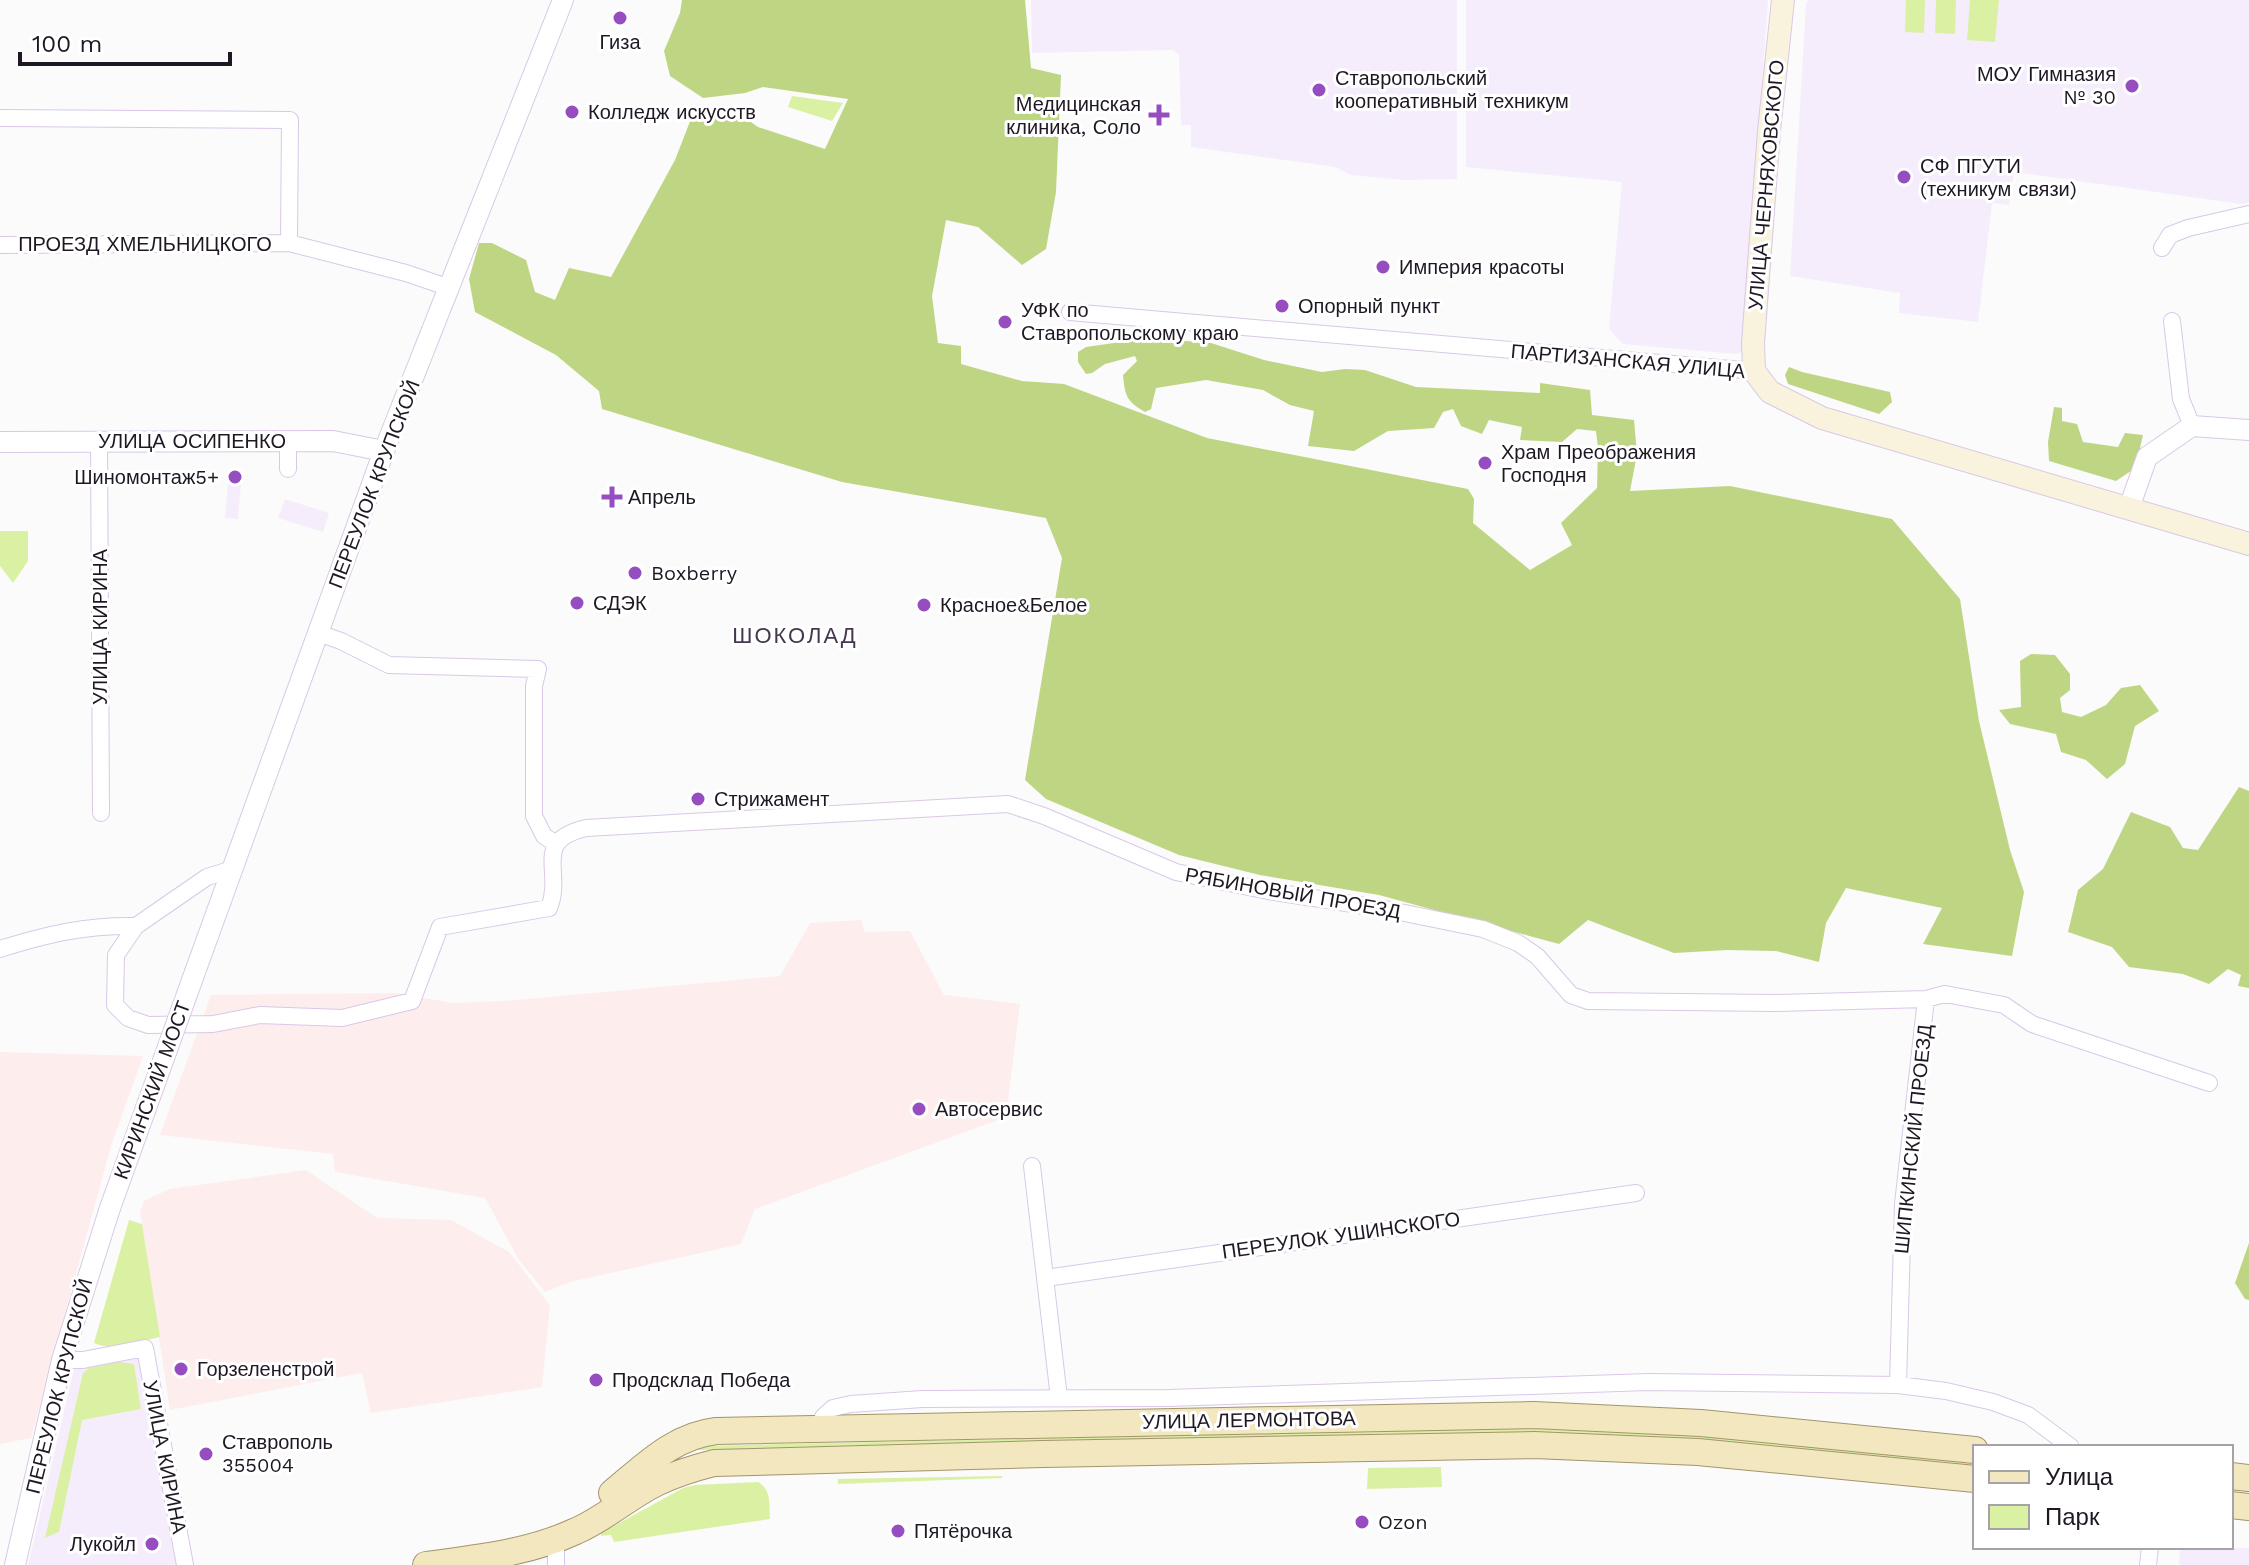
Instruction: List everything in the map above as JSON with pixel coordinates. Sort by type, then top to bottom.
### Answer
[{"type":"main road","name":"УЛИЦА ЧЕРНЯХОВСКОГО","points":[[1754,371],[1753,343],[1764,183],[1783,0]]},
{"type":"main road","name":"ПАРТИЗАНСКАЯ УЛИЦА","points":[[1754,371],[1770,392],[1822,418],[2249,544]]},
{"type":"main road","name":"УЛИЦА ЛЕРМОНТОВА","points":[[556,1539],[680,1441],[696,1433],[716,1431],[1534,1415],[1701,1423],[1973,1450]]},
{"type":"main road","points":[[714,1463],[695,1456],[690,1447],[693,1441],[716,1431]]},
{"type":"main road","name":"УЛИЦА ЛЕРМОНТОВА","points":[[426,1565],[509,1553],[556,1539],[578,1531],[654,1484],[682,1471],[714,1463],[1534,1445],[1698,1452],[1973,1479]]},
{"type":"street","name":"ПЕРЕУЛОК КРУПСКОЙ","points":[[195,972],[384,451],[563,0]]},
{"type":"street","name":"ПРОЕЗД ХМЕЛЬНИЦКОГО","points":[[0,118],[290,120],[289,243]]},
{"type":"street","points":[[2162,248],[2170,235],[2249,214]]},
{"type":"street","name":"ПРОЕЗД ХМЕЛЬНИЦКОГО","points":[[0,245],[289,243],[450,288]]},
{"type":"street","name":"ПАРТИЗАНСКАЯ УЛИЦА","points":[[1070,312],[1754,371]]},
{"type":"street","points":[[2172,321],[2181,399],[2192,426]]},
{"type":"street","points":[[2129,508],[2147,457],[2192,426],[2249,430]]},
{"type":"street","name":"УЛИЦА КИРИНА","points":[[99,441],[101,813]]},
{"type":"street","points":[[288,441],[288,469]]},
{"type":"street","name":"УЛИЦА ОСИПЕНКО","points":[[0,442],[333,441],[384,451]]},
{"type":"street","points":[[233,869],[207,877],[136,926],[116,955],[115,1005],[128,1018],[148,1025],[213,1024],[260,1015],[342,1018],[412,1001],[440,927],[549,908],[553,898],[552,856],[555,843],[544,836],[534,816],[535,677],[538,669],[389,665],[318,633]]},
{"type":"street","name":"РЯБИНОВЫЙ ПРОЕЗД","points":[[555,843],[568,832],[586,828],[1008,804],[1176,872],[1483,929],[1518,943],[1537,956],[1571,995],[1588,1001],[1775,1003],[1926,999]]},
{"type":"street","points":[[0,949],[48,933],[96,925],[136,926]]},
{"type":"street","name":"КИРИНСКИЙ МОСТ","points":[[110,1208],[195,972]]},
{"type":"street","name":"ШИПКИНСКИЙ ПРОЕЗД","points":[[1898,1385],[1903,1204],[1926,999],[1945,994],[2004,1005],[2032,1024],[2209,1083]]},
{"type":"street","points":[[1032,1166],[1059,1398]]},
{"type":"street","name":"ПЕРЕУЛОК УШИНСКОГО","points":[[1046,1278],[1636,1193]]},
{"type":"street","name":"ПЕРЕУЛОК КРУПСКОЙ","points":[[15,1565],[62,1360],[110,1208]]},
{"type":"street","name":"УЛИЦА КИРИНА","points":[[62,1360],[83,1360],[145,1348],[185,1565]]},
{"type":"street","points":[[818,1430],[823,1417],[833,1408],[922,1399],[1169,1398],[1648,1382],[1898,1385],[1946,1391],[2028,1415],[2069,1445]]},
{"type":"street","points":[[556,1539],[556,1565]]},
{"type":"shaded area","name":"Ставропольский кооперативный техникум","points":[[1031,0],[1457,0],[1457,179],[1405,180],[1350,175],[1336,167],[1191,147],[1191,125],[1181,125],[1179,55],[1173,50],[1032,53]]},
{"type":"shaded area","points":[[1466,0],[1768,0],[1743,352],[1735,354],[1623,344],[1609,329],[1622,182],[1466,167]]},
{"type":"shaded area","points":[[1808,0],[2249,0],[2249,203],[2014,172],[2009,205],[1992,203],[1978,322],[1899,313],[1900,293],[1790,276]]},
{"type":"shaded area","points":[[229,471],[242,471],[238,519],[225,518]]},
{"type":"shaded area","points":[[285,499],[329,513],[323,532],[278,518]]},
{"type":"shaded area","points":[[861,920],[865,932],[910,931],[944,995],[1020,1004],[1006,1117],[755,1209],[741,1244],[570,1282],[545,1292],[519,1260],[485,1198],[335,1172],[333,1154],[160,1135],[211,995],[395,993],[453,1003],[780,976],[810,923]]},
{"type":"shaded area","points":[[0,1052],[143,1056],[111,1146],[31,1438],[0,1444]]},
{"type":"shaded area","points":[[306,1170],[377,1218],[451,1220],[509,1252],[550,1305],[542,1387],[371,1413],[362,1373],[170,1410],[140,1212],[145,1200],[170,1189]]},
{"type":"shaded area","points":[[139,1355],[180,1565],[28,1565],[74,1369]]},
{"type":"shaded area","points":[[2249,1548],[2249,1565],[2179,1565],[2180,1549]]},
{"type":"green space","points":[[682,0],[1025,0],[1031,68],[1061,75],[1056,192],[1046,249],[1022,265],[978,227],[946,220],[932,296],[938,343],[961,346],[961,364],[1022,381],[1064,384],[1207,438],[1468,489],[1474,499],[1473,523],[1530,570],[1572,545],[1561,523],[1597,488],[1596,431],[1577,429],[1562,442],[1520,440],[1522,427],[1489,420],[1482,434],[1461,426],[1453,409],[1443,412],[1434,428],[1388,431],[1354,451],[1308,446],[1314,411],[1290,405],[1263,390],[1206,380],[1156,388],[1151,409],[1145,412],[1128,398],[1125,389],[1123,375],[1137,361],[1135,356],[1105,364],[1086,374],[1078,362],[1078,352],[1086,347],[1149,338],[1211,343],[1264,360],[1322,372],[1365,370],[1416,387],[1540,393],[1540,383],[1590,390],[1592,415],[1634,420],[1637,454],[1630,491],[1730,486],[1892,519],[1960,599],[1979,721],[2010,850],[2024,892],[2012,956],[1923,944],[1942,908],[1846,888],[1826,923],[1819,962],[1776,951],[1674,953],[1588,920],[1559,944],[1379,895],[1260,875],[1179,855],[1046,799],[1025,780],[1062,558],[1046,518],[842,482],[602,409],[599,391],[556,355],[475,312],[469,279],[479,243],[492,243],[526,260],[535,292],[555,300],[569,268],[611,277],[675,160],[696,106],[745,118],[758,127],[825,149],[848,99],[763,87],[745,93],[703,98],[670,76],[664,51],[680,13]]},
{"type":"green space","points":[[1906,0],[1925,0],[1924,33],[1905,32]]},
{"type":"green space","points":[[1936,0],[1956,0],[1955,34],[1935,33]]},
{"type":"green space","points":[[1970,0],[1999,0],[1995,42],[1967,40]]},
{"type":"green space","points":[[792,96],[843,103],[832,121],[788,107]]},
{"type":"green space","points":[[1789,367],[1890,392],[1892,402],[1879,414],[1788,384],[1785,375]]},
{"type":"green space","points":[[2054,407],[2062,408],[2062,421],[2077,424],[2083,442],[2118,447],[2125,433],[2143,435],[2140,448],[2144,456],[2137,467],[2116,481],[2049,461],[2048,442]]},
{"type":"green space","points":[[0,531],[28,531],[28,561],[13,583],[0,566]]},
{"type":"green space","points":[[2031,654],[2055,655],[2070,674],[2070,690],[2060,698],[2062,712],[2081,717],[2106,705],[2121,688],[2140,685],[2159,711],[2135,726],[2125,764],[2107,779],[2086,760],[2061,752],[2056,734],[2010,724],[1999,710],[2021,707],[2020,661]]},
{"type":"green space","points":[[2239,787],[2249,791],[2249,988],[2238,986],[2241,975],[2228,969],[2209,984],[2183,974],[2129,967],[2112,947],[2068,932],[2078,890],[2103,869],[2131,812],[2170,827],[2183,848],[2198,850]]},
{"type":"green space","points":[[129,1220],[142,1224],[160,1337],[126,1345],[101,1345],[94,1343]]},
{"type":"green space","points":[[2249,1243],[2249,1300],[2245,1299],[2235,1283]]},
{"type":"green space","points":[[119,1362],[134,1364],[141,1409],[82,1420],[59,1532],[45,1538],[83,1373],[89,1368]]},
{"type":"green space","points":[[1535,1427],[1647,1430],[1973,1461],[1973,1468],[1076,1443],[698,1450],[699,1446]]},
{"type":"green space","points":[[1441,1467],[1442,1487],[1367,1489],[1368,1468]]},
{"type":"green space","points":[[1002,1478],[838,1484],[838,1479]]},
{"type":"green space","points":[[758,1482],[768,1494],[770,1519],[614,1542],[611,1535],[601,1536],[601,1533],[683,1488]]},
{"type":"place","name":"Гиза","points":[[620,18]]},
{"type":"place","name":"МОУ Гимназия № 30","points":[[2132,86]]},
{"type":"place","name":"Ставропольский кооперативный техникум","points":[[1319,90]]},
{"type":"place","name":"Колледж искусств","points":[[572,112]]},
{"type":"place","name":"Медицинская клиника, Соло","points":[[1159,115]]},
{"type":"place","name":"СФ ПГУТИ (техникум связи)","points":[[1904,177]]},
{"type":"place","name":"Империя красоты","points":[[1383,267]]},
{"type":"place","name":"Опорный пункт","points":[[1282,306]]},
{"type":"place","name":"УФК по Ставропольскому краю","points":[[1005,322]]},
{"type":"place","name":"Храм Преображения Господня","points":[[1485,463]]},
{"type":"place","name":"Шиномонтаж5+","points":[[235,477]]},
{"type":"place","name":"Апрель","points":[[612,497]]},
{"type":"place","name":"Boxberry","points":[[635,573]]},
{"type":"place","name":"СДЭК","points":[[577,603]]},
{"type":"place","name":"Красное&Белое","points":[[924,605]]},
{"type":"place","name":"Стрижамент","points":[[698,799]]},
{"type":"place","name":"Автосервис","points":[[919,1109]]},
{"type":"place","name":"Горзеленстрой","points":[[181,1369]]},
{"type":"place","name":"Продсклад Победа","points":[[596,1380]]},
{"type":"place","name":"Ставрополь 355004","points":[[206,1454]]},
{"type":"place","name":"Ozon","points":[[1362,1522]]},
{"type":"place","name":"Пятёрочка","points":[[898,1531]]},
{"type":"place","name":"Лукойл","points":[[152,1544]]},
{"type":"district","name":"ШОКОЛАД","points":[[795,635]]}]
